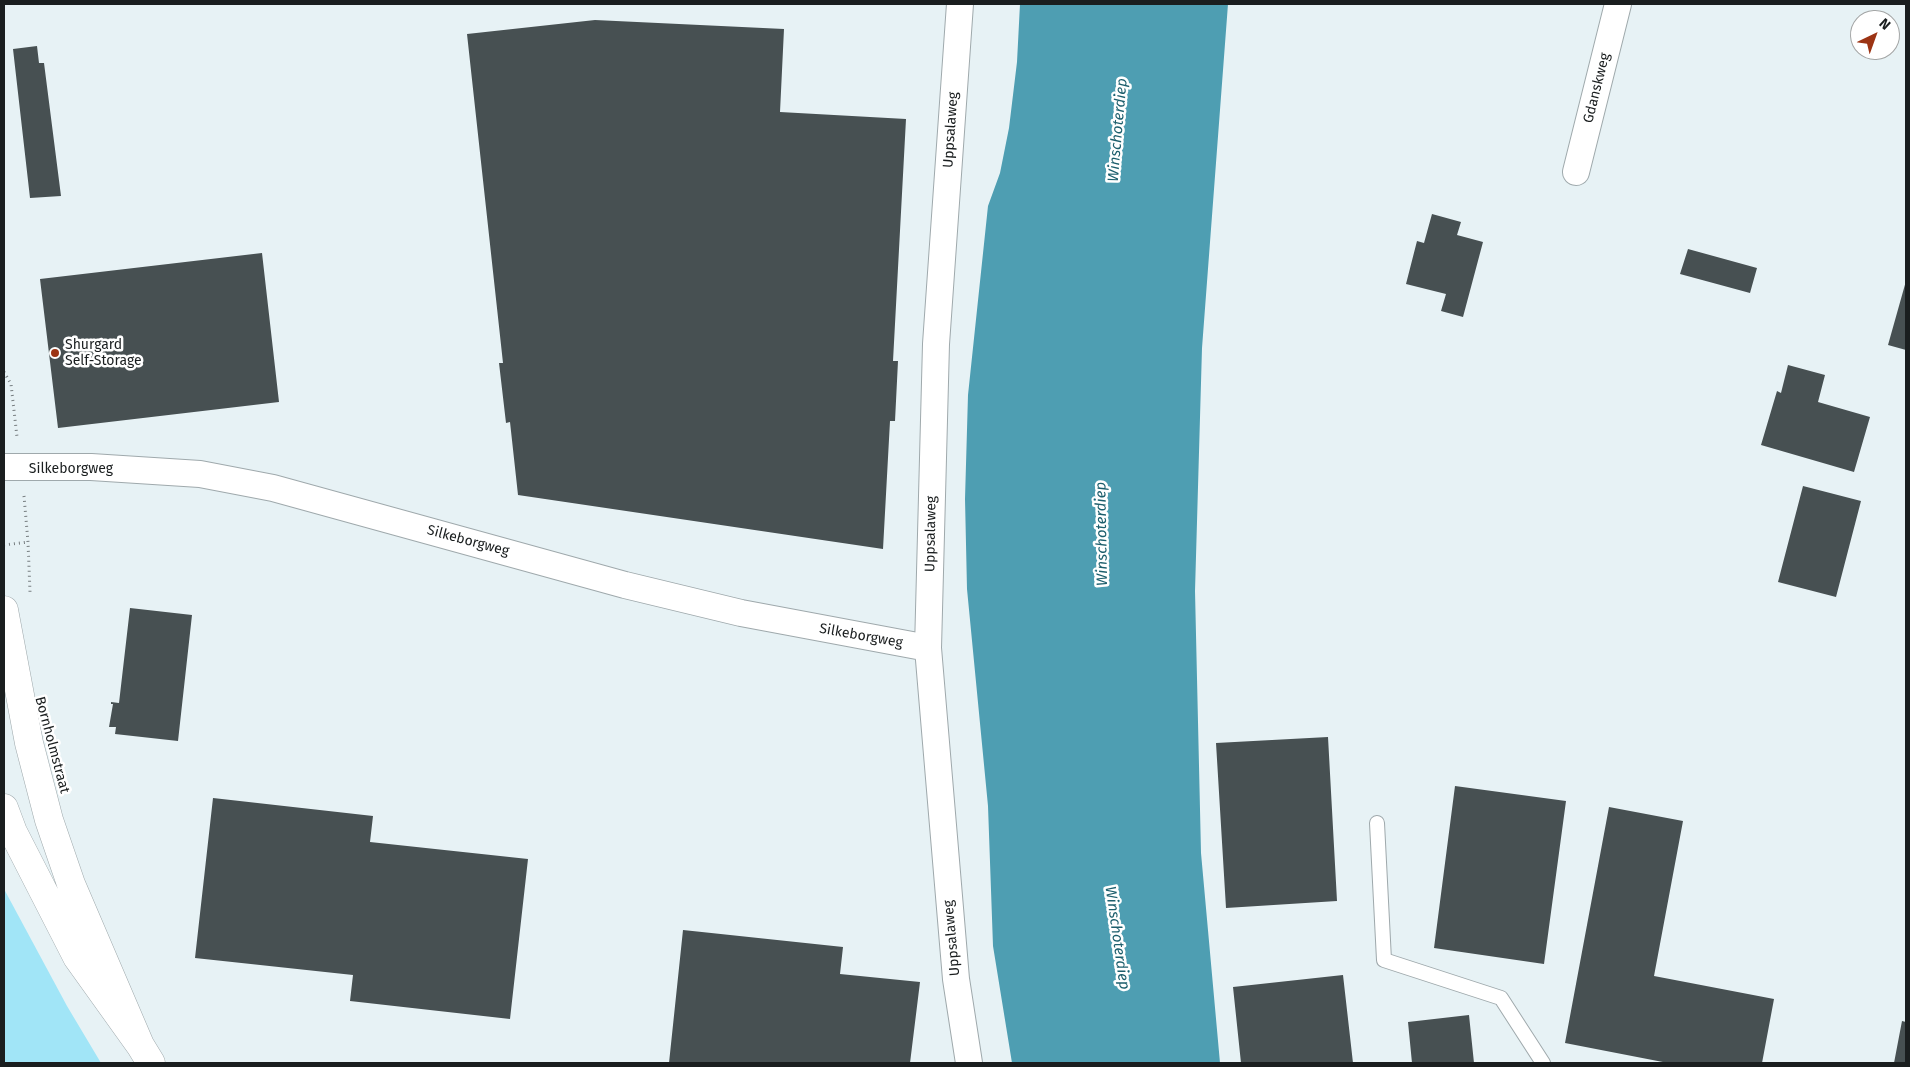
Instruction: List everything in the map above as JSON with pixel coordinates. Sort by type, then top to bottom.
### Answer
[{"type":"street","name":"Uppsalaweg","points":[[960,4],[936,344],[928,648],[956,979],[969,1063]]},
{"type":"street","name":"Gdanskweg","points":[[1576,172],[1618,4]]},
{"type":"street","name":"Silkeborgweg","points":[[12,468],[91,467],[200,474],[272,488],[625,585],[741,614],[928,648]]},
{"type":"street","name":"Bornholmstraat","points":[[4,610],[29,743],[49,820],[71,884],[146,1054]]},
{"type":"street","name":"Bornholmstraat","points":[[4,808],[13,832],[77,957],[146,1054]]},
{"type":"lane","points":[[1377,823],[1384,960],[1502,998],[1543,1063]]},
{"type":"path","points":[[4,372],[11,384],[12,468],[28,542],[30,593]]},
{"type":"path","points":[[4,545],[28,542]]},
{"type":"shaded area","points":[[4,889],[67,1006],[101,1063],[4,1063]]},
{"type":"water","name":"Winschoterdiep","points":[[1020,4],[1228,4],[1202,348],[1195,591],[1201,853],[1220,1063],[1012,1063],[993,946],[988,806],[967,589],[965,499],[968,395],[988,206],[1000,173],[1009,128],[1017,62]]},
{"type":"building","points":[[595,20],[784,29],[780,112],[906,119],[893,361],[898,361],[895,421],[890,421],[883,549],[518,495],[510,422],[506,423],[499,363],[503,363],[467,34]]},
{"type":"building","points":[[37,46],[39,63],[44,63],[61,196],[30,198],[13,49]]},
{"type":"building","points":[[1432,214],[1461,222],[1457,235],[1483,242],[1463,317],[1441,311],[1446,294],[1406,284],[1417,241],[1424,243]]},
{"type":"building","points":[[1688,249],[1757,268],[1750,293],[1680,274]]},
{"type":"building","points":[[262,253],[279,402],[58,428],[40,279]]},
{"type":"building","points":[[1906,281],[1906,350],[1888,345]]},
{"type":"building","points":[[1788,365],[1825,375],[1818,402],[1870,417],[1854,472],[1761,445],[1777,391],[1781,393]]},
{"type":"building","points":[[1803,486],[1861,501],[1836,597],[1778,582]]},
{"type":"building","points":[[130,608],[192,615],[178,741],[115,734],[116,727],[109,727],[113,704],[111,702],[119,703]]},
{"type":"building","points":[[1328,737],[1337,901],[1226,908],[1216,743]]},
{"type":"building","points":[[1455,786],[1566,801],[1544,964],[1434,948]]},
{"type":"building","points":[[213,798],[373,816],[370,842],[528,859],[510,1019],[350,1001],[353,975],[195,958]]},
{"type":"building","points":[[1609,807],[1683,821],[1654,976],[1774,999],[1762,1063],[1668,1063],[1565,1043]]},
{"type":"building","points":[[683,930],[843,947],[840,974],[920,982],[910,1063],[669,1063]]},
{"type":"building","points":[[1343,975],[1353,1063],[1241,1063],[1233,987]]},
{"type":"building","points":[[1469,1015],[1474,1063],[1412,1063],[1408,1022]]},
{"type":"building","points":[[1902,1021],[1906,1022],[1906,1063],[1894,1063]]},
{"type":"place","name":"Shurgard Self-Storage","points":[[55,353]]}]
